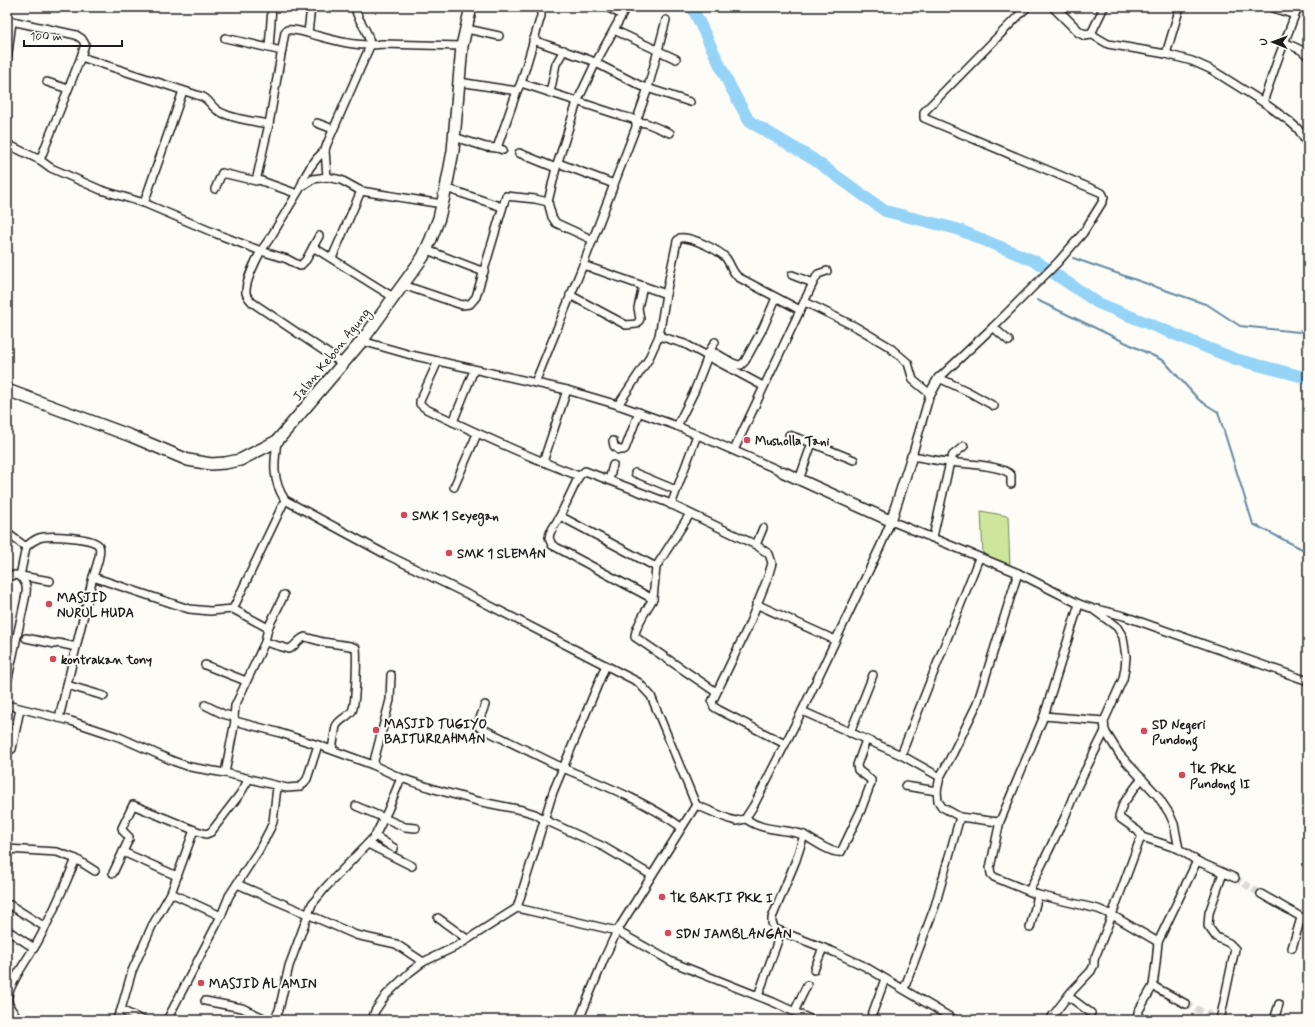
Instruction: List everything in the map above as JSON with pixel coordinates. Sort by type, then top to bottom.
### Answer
[{"type":"main road","name":"Jalan Kebon Agung","points":[[7,390],[188,460],[211,464],[240,460],[277,441],[362,341],[427,250],[439,218],[446,188],[454,137],[462,46],[471,7]]},
{"type":"main road","points":[[783,472],[891,521]]},
{"type":"street","points":[[269,48],[272,7]]},
{"type":"street","points":[[308,33],[311,7]]},
{"type":"street","points":[[342,363],[253,303],[246,292],[248,283],[261,251],[272,236],[301,186],[305,174],[310,166],[325,150],[370,46],[370,37],[355,7]]},
{"type":"street","points":[[454,137],[486,147],[500,149],[541,16],[541,7]]},
{"type":"street","points":[[606,7],[622,15]]},
{"type":"street","points":[[593,240],[556,223],[552,217],[548,202],[557,166],[578,102],[595,64],[626,7]]},
{"type":"street","points":[[277,441],[275,474],[277,485],[285,500],[385,554],[475,598],[638,682],[651,696],[696,805],[729,819],[741,821],[746,819],[802,711],[881,545],[891,521],[930,394],[938,378],[993,327],[1058,262],[1083,233],[1103,201],[1104,196],[1102,193],[924,118],[924,112],[1027,7]]},
{"type":"street","points":[[1054,7],[1079,32],[1085,35],[1091,34],[1108,44],[1166,54],[1202,65],[1263,102],[1289,121],[1298,129],[1308,145]]},
{"type":"street","points":[[1091,34],[1104,7]]},
{"type":"street","points":[[1166,54],[1180,7]]},
{"type":"street","points":[[1270,7],[1295,15]]},
{"type":"street","points":[[1263,102],[1298,7]]},
{"type":"street","points":[[535,383],[570,295],[584,265],[636,127],[636,122],[648,88],[666,20]]},
{"type":"street","points":[[7,60],[10,21],[76,35],[82,39],[85,44],[40,160]]},
{"type":"street","points":[[467,29],[499,36]]},
{"type":"street","points":[[256,179],[286,31],[295,30],[341,42],[370,46],[382,44],[462,46]]},
{"type":"street","points":[[614,30],[676,59]]},
{"type":"street","points":[[224,38],[282,51]]},
{"type":"street","points":[[533,40],[564,50],[648,88],[690,102]]},
{"type":"street","points":[[1284,42],[1301,50],[1308,56]]},
{"type":"street","points":[[550,93],[556,64],[564,50]]},
{"type":"street","points":[[81,57],[203,97],[220,112],[268,124]]},
{"type":"street","points":[[46,82],[68,89]]},
{"type":"street","points":[[459,82],[517,91]]},
{"type":"street","points":[[521,83],[670,133]]},
{"type":"street","points":[[144,203],[183,91]]},
{"type":"street","points":[[317,123],[334,129]]},
{"type":"street","points":[[7,144],[40,160],[51,168],[101,190],[144,203],[217,234],[261,251],[287,259],[300,266],[306,260],[319,236]]},
{"type":"street","points":[[325,150],[327,177]]},
{"type":"street","points":[[519,153],[614,184]]},
{"type":"street","points":[[215,189],[220,176],[224,173],[254,181],[256,179],[292,192]]},
{"type":"street","points":[[301,186],[313,179],[327,177],[341,180],[361,191],[442,204]]},
{"type":"street","points":[[446,188],[502,207]]},
{"type":"street","points":[[332,258],[361,191]]},
{"type":"street","points":[[403,285],[466,306],[470,304],[476,297],[504,198],[508,196],[548,202]]},
{"type":"street","points":[[618,405],[648,360],[660,336],[666,294],[677,240],[680,238],[683,237],[710,247],[724,256],[731,270],[738,277],[800,310]]},
{"type":"street","points":[[312,247],[393,297]]},
{"type":"street","points":[[427,250],[484,272]]},
{"type":"street","points":[[584,265],[666,294]]},
{"type":"street","points":[[734,450],[813,283],[818,274],[827,271]]},
{"type":"street","points":[[792,275],[813,283]]},
{"type":"street","points":[[570,295],[626,324],[633,325],[637,324],[640,319],[638,308],[643,286]]},
{"type":"street","points":[[708,355],[715,353],[737,366],[741,365],[762,328],[776,298]]},
{"type":"street","points":[[805,302],[856,327],[888,346],[908,363],[913,380],[930,394]]},
{"type":"street","points":[[993,327],[1010,341]]},
{"type":"street","points":[[660,336],[685,344],[708,355],[763,386]]},
{"type":"street","points":[[362,341],[411,355],[567,390],[618,405],[677,426],[783,472]]},
{"type":"street","points":[[677,426],[694,392],[708,355],[715,342]]},
{"type":"street","points":[[438,361],[421,398],[420,404],[426,409],[477,434],[579,476]]},
{"type":"street","points":[[453,422],[474,370]]},
{"type":"street","points":[[938,378],[969,392],[994,406]]},
{"type":"street","points":[[543,462],[567,390]]},
{"type":"street","points":[[613,441],[614,446],[619,450],[623,450],[625,448],[640,412]]},
{"type":"street","points":[[454,487],[477,434]]},
{"type":"street","points":[[671,505],[697,435]]},
{"type":"street","points":[[789,435],[854,460]]},
{"type":"street","points":[[799,480],[812,443]]},
{"type":"street","points":[[933,537],[950,462],[954,455],[964,446]]},
{"type":"street","points":[[912,456],[1006,470],[1011,475],[1011,484]]},
{"type":"street","points":[[609,480],[613,465]]},
{"type":"street","points":[[653,599],[552,545],[549,538],[550,532],[560,516],[579,476],[585,471],[671,505],[756,545],[770,554],[772,563],[768,577],[737,652],[712,702],[714,707],[785,744]]},
{"type":"street","points":[[635,473],[676,490]]},
{"type":"street","points":[[233,609],[285,500]]},
{"type":"street","points":[[690,514],[656,567],[653,599],[634,634],[635,637],[716,692]]},
{"type":"street","points":[[560,516],[656,567]]},
{"type":"street","points":[[891,521],[1018,573],[1079,604],[1124,616],[1308,681]]},
{"type":"street","points":[[756,545],[763,528]]},
{"type":"street","points":[[7,533],[26,547]]},
{"type":"street","points":[[20,576],[26,547],[39,538],[51,536],[64,537],[94,542],[98,546],[100,552],[59,718]]},
{"type":"street","points":[[900,755],[980,558]]},
{"type":"street","points":[[1000,821],[996,822],[960,817],[942,807],[938,801],[937,792],[940,777],[976,704],[1018,573]]},
{"type":"street","points":[[7,576],[15,575],[50,581]]},
{"type":"street","points":[[7,683],[27,588],[25,582],[20,576]]},
{"type":"street","points":[[93,577],[189,610],[210,611],[233,609],[268,628]]},
{"type":"street","points":[[225,773],[235,706],[265,642],[268,628],[284,595]]},
{"type":"street","points":[[756,604],[835,640]]},
{"type":"street","points":[[1079,604],[1044,716],[1000,821],[990,868],[991,874],[999,880],[1029,890],[1038,895],[1081,904],[1112,915],[1158,942]]},
{"type":"street","points":[[1091,608],[1117,627],[1123,637],[1125,668],[1123,679],[1104,721],[1105,731],[1120,755],[1157,795],[1174,824],[1179,848]]},
{"type":"street","points":[[26,636],[56,640],[58,643],[76,647]]},
{"type":"street","points":[[265,642],[289,649],[305,637],[356,648],[354,706],[348,715],[338,722],[332,749]]},
{"type":"street","points":[[205,665],[246,681]]},
{"type":"street","points":[[372,1020],[376,1011],[391,990],[410,972],[423,962],[450,950],[517,908],[563,768],[606,665]]},
{"type":"street","points":[[373,765],[390,700],[391,675]]},
{"type":"street","points":[[850,733],[873,675]]},
{"type":"street","points":[[66,685],[104,696]]},
{"type":"street","points":[[7,705],[59,718],[119,737],[190,767],[225,773],[277,787],[294,788],[300,787],[304,784],[318,745]]},
{"type":"street","points":[[205,705],[234,719],[332,749],[401,778],[477,801],[535,814],[604,847],[651,875]]},
{"type":"street","points":[[485,705],[479,721],[479,727],[563,768],[619,791],[666,816],[681,827]]},
{"type":"street","points":[[7,752],[12,748],[20,709]]},
{"type":"street","points":[[802,711],[900,755],[940,777]]},
{"type":"street","points":[[1044,716],[1104,721]]},
{"type":"street","points":[[1029,890],[1105,731]]},
{"type":"street","points":[[746,819],[754,825],[763,828],[792,831],[804,835],[836,853],[841,852],[861,810],[871,783],[871,780],[858,770],[857,765],[866,740]]},
{"type":"street","points":[[274,1020],[289,966],[308,914],[318,895],[375,836],[401,778]]},
{"type":"street","points":[[1142,778],[1123,804],[1119,816],[1121,819],[1138,831],[1142,837],[1179,848],[1197,861],[1236,878]]},
{"type":"street","points":[[113,873],[129,838],[122,828],[133,805],[206,834],[211,832],[249,780]]},
{"type":"street","points":[[905,786],[937,792]]},
{"type":"street","points":[[167,1020],[229,896],[259,850],[270,829],[277,787]]},
{"type":"street","points":[[579,1020],[617,931],[696,805]]},
{"type":"street","points":[[356,806],[405,827],[416,828]]},
{"type":"street","points":[[904,989],[936,906],[960,817]]},
{"type":"street","points":[[116,1020],[121,1010],[132,971],[152,926],[171,893],[194,830]]},
{"type":"street","points":[[804,835],[796,860],[772,918],[772,923],[775,929],[864,966],[955,1020]]},
{"type":"street","points":[[375,836],[394,848]]},
{"type":"street","points":[[1051,1018],[1068,996],[1091,971],[1142,837]]},
{"type":"street","points":[[368,844],[412,866]]},
{"type":"street","points":[[7,849],[58,852],[76,858],[95,871]]},
{"type":"street","points":[[123,852],[177,876]]},
{"type":"street","points":[[20,1020],[11,1011],[8,1003],[8,996],[45,927],[76,858]]},
{"type":"street","points":[[1143,1020],[1138,1016],[1138,1012],[1153,986],[1158,942],[1197,861]]},
{"type":"street","points":[[1220,1019],[1235,949],[1229,943],[1216,937],[1208,926],[1211,907],[1223,872]]},
{"type":"street","points":[[237,884],[356,935],[396,944],[423,962]]},
{"type":"street","points":[[171,893],[220,916]]},
{"type":"street","points":[[1261,894],[1308,921]]},
{"type":"street","points":[[1030,928],[1038,895]]},
{"type":"street","points":[[10,906],[45,927]]},
{"type":"street","points":[[517,908],[617,931],[672,962],[758,996],[812,1020]]},
{"type":"street","points":[[438,918],[467,940]]},
{"type":"street","points":[[1292,948],[1301,918]]},
{"type":"street","points":[[7,930],[34,948]]},
{"type":"street","points":[[758,996],[781,932]]},
{"type":"street","points":[[814,970],[822,948]]},
{"type":"street","points":[[870,1020],[885,979]]},
{"type":"street","points":[[794,1012],[807,985]]},
{"type":"street","points":[[1153,986],[1186,1004]]},
{"type":"street","points":[[1068,996],[1091,1012]]},
{"type":"street","points":[[205,1001],[242,1008],[268,1020]]},
{"type":"street","points":[[1274,1020],[1279,1004]]},
{"type":"street","points":[[121,1010],[142,1020]]},
{"type":"green space","points":[[981,511],[1008,516],[1010,567],[983,555]]},
{"type":"waterway","points":[[692,7],[731,88],[749,121],[813,159],[885,211],[957,229],[1037,262],[1098,303],[1235,359],[1308,378]]},
{"type":"waterway","points":[[1073,258],[1208,305],[1240,326],[1299,332],[1308,329]]},
{"type":"waterway","points":[[1037,300],[1164,361],[1199,400],[1218,412],[1253,524],[1308,552]]},
{"type":"tunnel","points":[[1235,878],[1261,894]]},
{"type":"tunnel","points":[[1186,1004],[1214,1017]]},
{"type":"place","name":"Musholla Tani","points":[[747,440]]},
{"type":"place","name":"SMK 1 Seyegan","points":[[404,515]]},
{"type":"place","name":"SMK 1 SLEMAN","points":[[449,553]]},
{"type":"place","name":"MASJID NURUL HUDA","points":[[49,604]]},
{"type":"place","name":"kontrakan tony","points":[[53,659]]},
{"type":"place","name":"MASJID TUGIYO BAITURRAHMAN","points":[[376,730]]},
{"type":"place","name":"SD Negeri Pundong","points":[[1144,731]]},
{"type":"place","name":"TK PKK Pundong II","points":[[1182,775]]},
{"type":"place","name":"TK BAKTI PKK I","points":[[662,897]]},
{"type":"place","name":"SDN JAMBLANGAN","points":[[668,933]]},
{"type":"place","name":"MASJID AL AMIN","points":[[201,983]]}]
